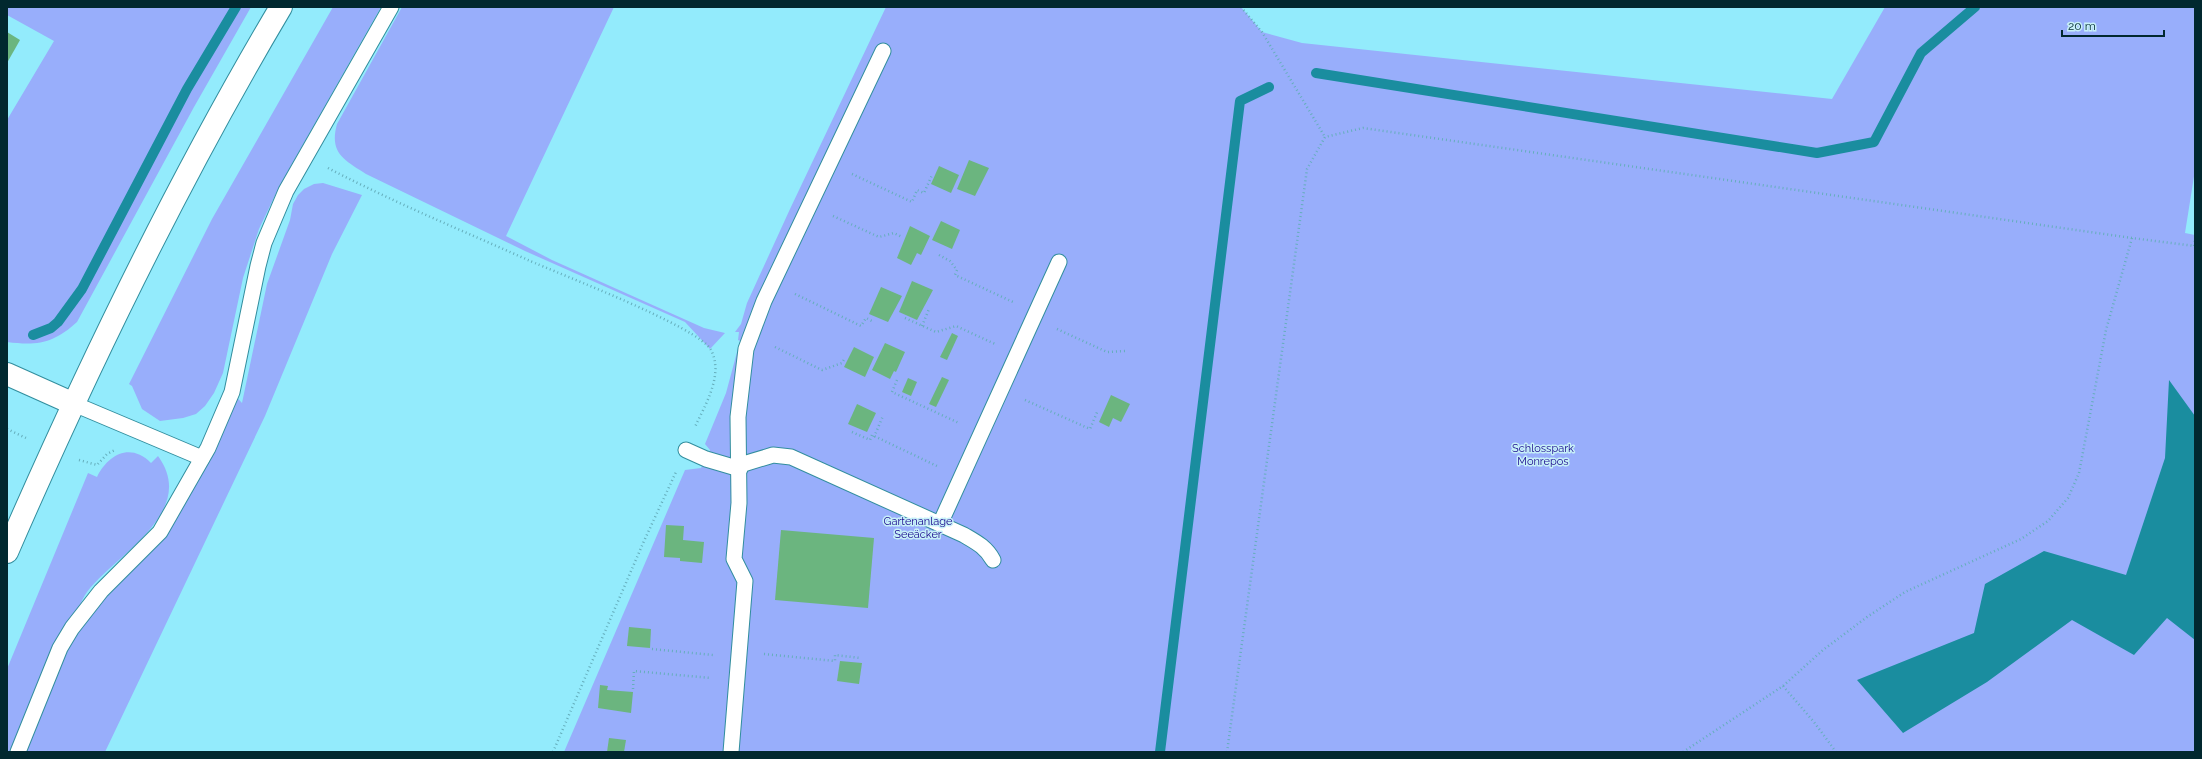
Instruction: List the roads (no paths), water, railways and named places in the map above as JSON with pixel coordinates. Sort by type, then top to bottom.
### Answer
[{"type":"main road","points":[[7,552],[52,450],[169,207],[281,7]]},
{"type":"main road","points":[[7,374],[74,404]]},
{"type":"lane","points":[[18,752],[60,648],[72,628],[102,591],[160,532],[202,458],[232,392],[250,298],[264,244],[286,191],[391,7]]},
{"type":"lane","points":[[731,752],[745,581],[734,559],[739,503],[740,467],[738,417],[746,349],[774,283],[884,51]]},
{"type":"lane","points":[[940,524],[1059,262]]},
{"type":"lane","points":[[74,404],[202,458]]},
{"type":"lane","points":[[686,450],[706,459],[740,467],[773,456],[791,457],[940,524],[980,544],[989,552],[993,560]]},
{"type":"waterway","points":[[33,335],[51,328],[58,322],[82,289],[187,89],[236,7]]},
{"type":"waterway","points":[[1316,73],[1817,153],[1874,142],[1921,53],[1975,7]]},
{"type":"waterway","points":[[1160,752],[1240,101],[1269,87]]},
{"type":"park label","name":"Schlosspark Monrepos","points":[[1543,454]]},
{"type":"park label","name":"Gartenanlage Seeäcker","points":[[918,527]]}]
